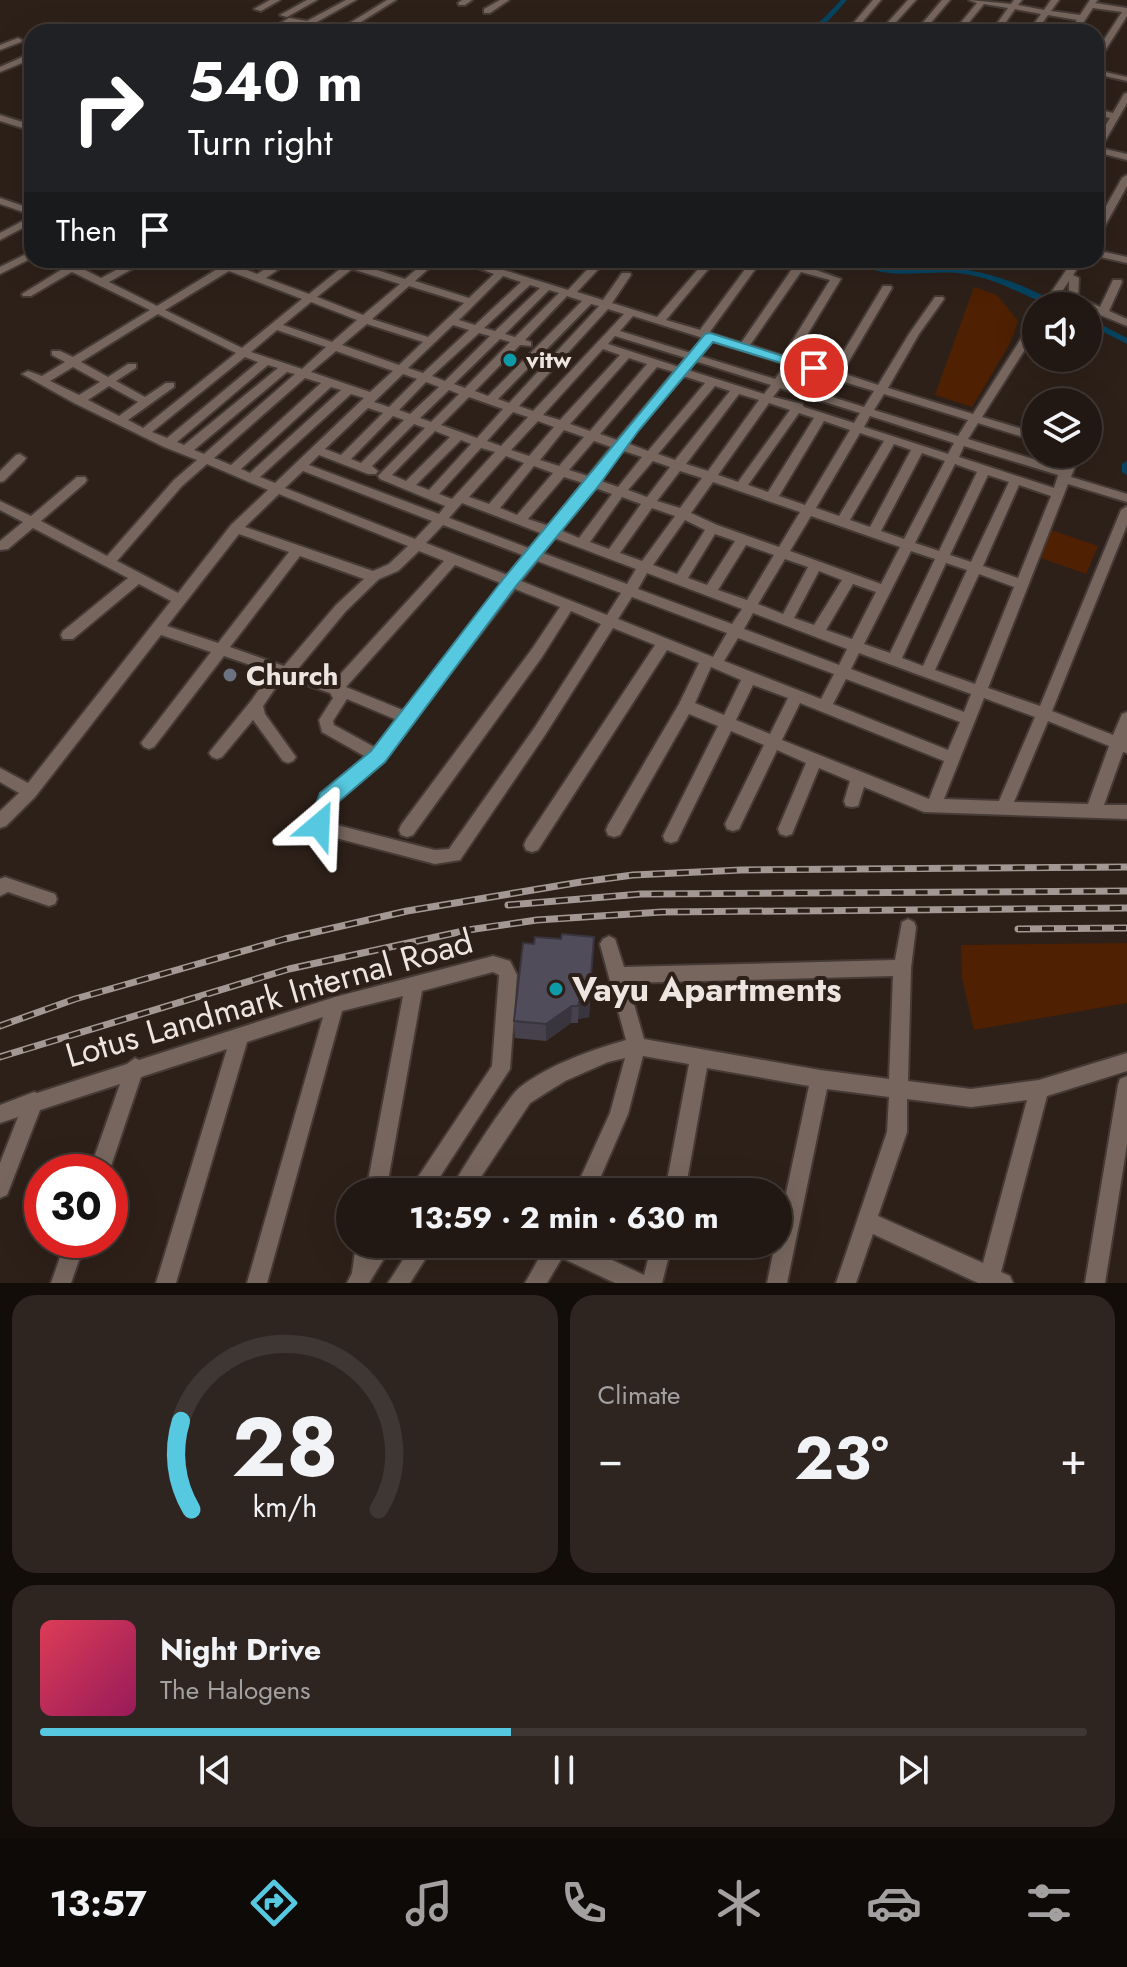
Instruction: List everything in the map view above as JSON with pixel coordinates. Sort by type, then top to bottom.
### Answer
[{"type":"street","points":[[258,9],[276,0]]},
{"type":"street","points":[[284,15],[313,0]]},
{"type":"street","points":[[284,24],[289,21],[308,24],[352,0]]},
{"type":"street","points":[[352,24],[392,0]]},
{"type":"street","points":[[857,24],[877,0]]},
{"type":"street","points":[[890,24],[912,0]]},
{"type":"street","points":[[926,24],[946,0]]},
{"type":"street","points":[[1038,24],[1055,0]]},
{"type":"street","points":[[487,11],[501,1]]},
{"type":"street","points":[[963,24],[979,1],[1016,3],[1082,18]]},
{"type":"street","points":[[1078,24],[1092,2],[1127,10],[1104,46]]},
{"type":"street","points":[[371,3],[382,5]]},
{"type":"street","points":[[1001,24],[1016,3]]},
{"type":"street","points":[[0,48],[18,40]]},
{"type":"street","points":[[0,70],[24,60]]},
{"type":"street","points":[[1104,74],[1127,79]]},
{"type":"street","points":[[1104,134],[1127,96]]},
{"type":"street","points":[[1104,114],[1114,116]]},
{"type":"street","points":[[0,118],[24,126]]},
{"type":"street","points":[[0,130],[13,123]]},
{"type":"street","points":[[1104,151],[1127,157]]},
{"type":"street","points":[[1104,220],[1127,178]]},
{"type":"street","points":[[0,201],[24,209]]},
{"type":"street","points":[[1104,208],[1110,210]]},
{"type":"street","points":[[0,237],[24,224]]},
{"type":"street","points":[[1104,255],[1127,260]]},
{"type":"street","points":[[0,271],[24,258]]},
{"type":"street","points":[[27,294],[72,268],[244,353],[349,389],[411,420],[683,514],[712,528],[884,590]]},
{"type":"street","points":[[102,282],[128,268]]},
{"type":"street","points":[[42,381],[227,268]]},
{"type":"street","points":[[232,268],[430,341]]},
{"type":"street","points":[[258,278],[274,268]]},
{"type":"street","points":[[144,433],[347,268]]},
{"type":"street","points":[[367,268],[471,302]]},
{"type":"street","points":[[109,562],[178,483],[424,268]]},
{"type":"street","points":[[486,268],[1022,433]]},
{"type":"street","points":[[384,476],[594,268]]},
{"type":"street","points":[[659,321],[704,268]]},
{"type":"street","points":[[752,268],[692,356],[510,582],[378,756],[327,799],[319,825],[337,833],[424,855],[444,858],[454,855],[540,731],[644,568],[778,383],[836,279],[811,268]]},
{"type":"street","points":[[743,347],[799,268]]},
{"type":"street","points":[[1058,292],[1074,268]]},
{"type":"street","points":[[0,821],[30,792],[236,528],[501,273]]},
{"type":"street","points":[[430,496],[605,305],[626,275]]},
{"type":"street","points":[[1070,277],[1073,299],[1127,323]]},
{"type":"street","points":[[343,460],[425,377],[528,281]]},
{"type":"street","points":[[1103,312],[1117,282]]},
{"type":"street","points":[[363,468],[546,287]]},
{"type":"street","points":[[835,375],[887,288]]},
{"type":"street","points":[[614,830],[712,662],[736,632],[883,391],[914,334],[939,299]]},
{"type":"street","points":[[490,400],[589,300]]},
{"type":"street","points":[[217,753],[283,671],[341,608],[374,577],[387,573],[417,545],[631,312]]},
{"type":"street","points":[[451,321],[585,362]]},
{"type":"street","points":[[275,326],[1021,584]]},
{"type":"street","points":[[613,332],[961,441],[1127,498]]},
{"type":"street","points":[[601,345],[1056,493]]},
{"type":"street","points":[[824,707],[961,441],[1022,346]]},
{"type":"street","points":[[56,353],[146,402]]},
{"type":"street","points":[[491,510],[561,426],[627,354]]},
{"type":"street","points":[[168,444],[267,360]]},
{"type":"street","points":[[519,521],[654,363]]},
{"type":"street","points":[[78,401],[132,366]]},
{"type":"street","points":[[185,451],[286,367]]},
{"type":"street","points":[[28,374],[144,433],[251,479],[953,758]]},
{"type":"street","points":[[582,543],[619,493],[713,381]]},
{"type":"street","points":[[232,471],[329,382]]},
{"type":"street","points":[[119,421],[170,385]]},
{"type":"street","points":[[251,479],[349,389]]},
{"type":"street","points":[[611,556],[737,389]]},
{"type":"street","points":[[742,485],[798,407]]},
{"type":"street","points":[[771,498],[822,415]]},
{"type":"street","points":[[408,486],[458,436]]},
{"type":"street","points":[[842,522],[892,438]]},
{"type":"street","points":[[873,533],[919,447]]},
{"type":"street","points":[[317,450],[430,496],[491,510],[1123,745]]},
{"type":"street","points":[[0,478],[20,458]]},
{"type":"street","points":[[301,466],[967,719]]},
{"type":"street","points":[[934,805],[1067,468]]},
{"type":"street","points":[[893,661],[984,470]]},
{"type":"street","points":[[927,673],[1016,479]]},
{"type":"street","points":[[3,546],[81,480]]},
{"type":"street","points":[[0,505],[179,599]]},
{"type":"street","points":[[1004,807],[1127,510]]},
{"type":"street","points":[[236,528],[374,577]]},
{"type":"street","points":[[680,581],[712,528]]},
{"type":"street","points":[[710,592],[743,539]]},
{"type":"street","points":[[149,743],[297,550]]},
{"type":"street","points":[[336,689],[452,560]]},
{"type":"street","points":[[786,620],[816,564]]},
{"type":"street","points":[[68,635],[137,578]]},
{"type":"street","points":[[817,633],[850,578]]},
{"type":"street","points":[[407,830],[537,653],[568,605]]},
{"type":"street","points":[[157,628],[336,689],[407,718]]},
{"type":"street","points":[[532,845],[664,643]]},
{"type":"street","points":[[671,836],[750,677]]},
{"type":"street","points":[[336,689],[340,698],[326,720],[327,728],[378,756]]},
{"type":"street","points":[[733,824],[796,696]]},
{"type":"street","points":[[256,705],[258,716],[288,757]]},
{"type":"street","points":[[686,706],[924,805],[1127,812]]},
{"type":"street","points":[[1094,810],[1123,745],[1127,718]]},
{"type":"street","points":[[786,829],[815,760]]},
{"type":"street","points":[[0,774],[30,792]]},
{"type":"street","points":[[852,801],[858,778]]},
{"type":"street","points":[[2,885],[49,899]]},
{"type":"street","points":[[846,1283],[897,1132],[902,968],[908,927]]},
{"type":"street","points":[[591,1178],[609,1140],[637,1046],[609,944]]},
{"type":"street","name":"Lotus Landmark Internal Road","points":[[0,1114],[135,1067],[335,1005],[493,964],[504,967],[508,975],[501,1069],[427,1178]]},
{"type":"street","points":[[618,975],[902,968]]},
{"type":"street","points":[[379,1178],[414,984]]},
{"type":"street","points":[[257,1283],[335,1005]]},
{"type":"street","points":[[166,1283],[240,1035]]},
{"type":"street","points":[[469,1178],[523,1096],[558,1075],[607,1054],[637,1046],[820,1079],[971,1098],[1039,1089],[1127,1062]]},
{"type":"street","points":[[678,1178],[700,1057]]},
{"type":"street","points":[[105,1154],[135,1067]]},
{"type":"street","points":[[777,1283],[820,1079]]},
{"type":"street","points":[[1095,1283],[1127,1085]]},
{"type":"street","points":[[866,1221],[994,1281],[1039,1089]]},
{"type":"street","points":[[0,1188],[34,1101]]},
{"type":"street","points":[[61,1283],[70,1258]]},
{"type":"street","points":[[358,1281],[363,1258]]},
{"type":"street","points":[[358,1281],[374,1258]]},
{"type":"street","points":[[398,1283],[415,1258]]},
{"type":"street","points":[[535,1283],[550,1258]]},
{"type":"street","points":[[585,1258],[638,1283]]},
{"type":"street","points":[[652,1283],[658,1258]]},
{"type":"shaded area","points":[[974,287],[997,295],[1018,321],[1010,343],[972,407],[935,395]]},
{"type":"shaded area","points":[[1051,530],[1098,546],[1086,574],[1038,557]]},
{"type":"shaded area","points":[[1127,943],[1127,1003],[974,1030],[962,978],[961,945]]},
{"type":"building","name":"Vayu Apartments","points":[[562,934],[594,937],[589,1000],[579,1002],[578,1006],[572,1006],[546,1024],[514,1021],[523,943],[534,944],[535,937],[561,939]]},
{"type":"waterway","points":[[819,24],[844,0]]},
{"type":"waterway","points":[[876,268],[897,272],[963,271],[1026,292]]},
{"type":"waterway","points":[[1102,328],[1127,341]]},
{"type":"waterway","points":[[1127,464],[1127,472]]},
{"type":"railway","points":[[0,1026],[75,999],[285,939],[407,911],[581,882],[633,875],[741,870],[1127,867]]},
{"type":"railway","points":[[508,905],[641,894],[1127,891]]},
{"type":"railway","points":[[0,1057],[289,969],[468,930],[537,920],[662,912],[1127,908]]},
{"type":"railway","points":[[1018,929],[1127,928]]},
{"type":"place","name":"vitw","points":[[510,360]]},
{"type":"place","name":"Church","points":[[230,675]]},
{"type":"place","name":"Vayu Apartments","points":[[556,989]]},
{"type":"route","points":[[319,825],[327,799],[378,756],[510,582],[591,484],[633,427],[710,337],[814,368]]}]
